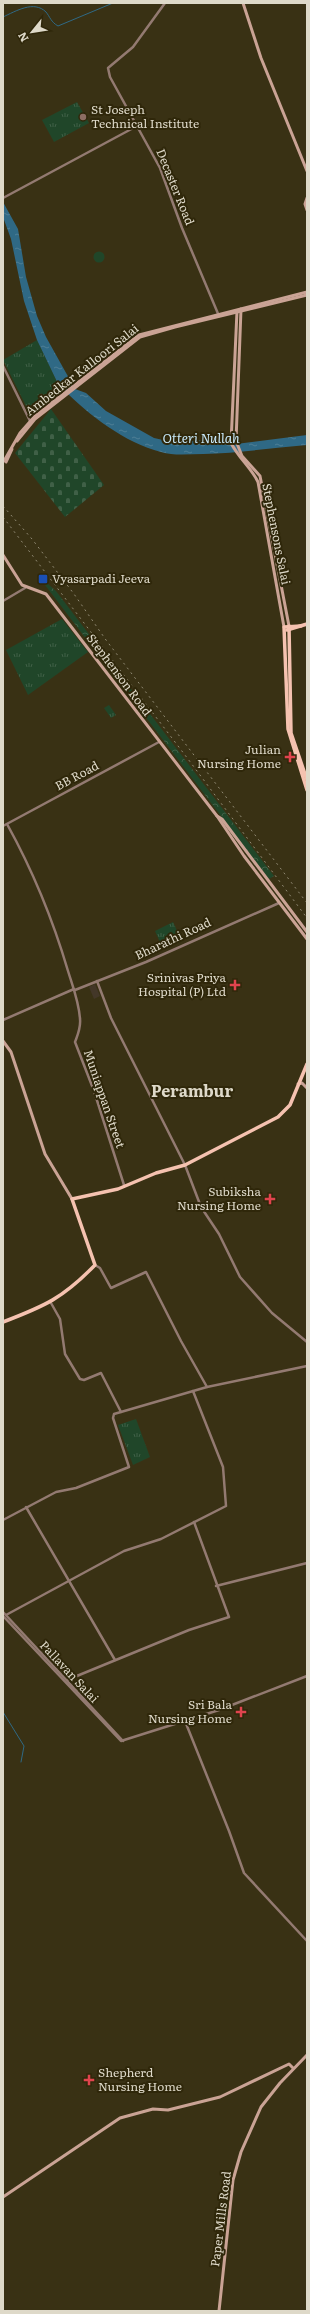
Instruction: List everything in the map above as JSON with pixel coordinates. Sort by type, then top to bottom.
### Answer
[{"type":"main road","points":[[244,3],[261,58],[307,171]]},
{"type":"main road","points":[[307,198],[305,204],[307,210]]},
{"type":"main road","name":"Ambedkar Kalloori Salai","points":[[5,461],[30,422],[140,337],[219,314],[307,292]]},
{"type":"main road","name":"Ambedkar Kalloori Salai","points":[[239,309],[307,295]]},
{"type":"main road","name":"Stephensons Salai","points":[[239,309],[236,441],[242,456],[260,476],[289,628]]},
{"type":"main road","name":"Stephensons Salai","points":[[239,309],[231,443],[239,458],[255,476],[258,482],[284,628]]},
{"type":"main road","points":[[3,555],[25,588]]},
{"type":"main road","name":"Stephenson Road","points":[[25,588],[36,589],[46,594],[217,816]]},
{"type":"main road","points":[[307,624],[284,628],[291,733],[307,780]]},
{"type":"main road","points":[[289,628],[289,736],[307,790]]},
{"type":"main road","points":[[217,816],[279,903],[307,939]]},
{"type":"main road","points":[[217,816],[222,819],[307,932]]},
{"type":"main road","points":[[3,1041],[11,1052],[45,1154],[72,1199],[95,1265],[83,1278],[51,1302],[30,1313],[3,1322]]},
{"type":"main road","points":[[72,1199],[118,1189],[124,1185],[185,1164],[284,1112],[290,1105],[307,1064]]},
{"type":"main road","points":[[298,1084],[302,1083],[307,1088]]},
{"type":"main road","name":"Paper Mills Road","points":[[219,2311],[233,2180],[241,2152],[262,2107],[293,2068],[307,2055]]},
{"type":"main road","points":[[3,2197],[120,2118],[154,2109],[168,2110],[220,2097],[289,2064],[293,2068]]},
{"type":"street","name":"Decaster Road","points":[[165,3],[132,47],[108,68],[110,77],[160,168],[182,228],[219,314]]},
{"type":"street","points":[[3,198],[137,126]]},
{"type":"street","points":[[3,366],[30,422]]},
{"type":"street","points":[[3,601],[25,588]]},
{"type":"street","name":"BB Road","points":[[3,826],[159,742]]},
{"type":"street","name":"Muniappan Street","points":[[7,824],[45,901],[74,989],[80,1019],[80,1031],[75,1042],[94,1091],[124,1185]]},
{"type":"street","name":"Bharathi Road","points":[[3,1020],[279,903]]},
{"type":"street","points":[[97,981],[111,1018],[185,1164],[201,1207],[220,1234],[244,1281],[272,1313],[307,1342]]},
{"type":"street","points":[[95,1265],[100,1268],[111,1288],[146,1272],[181,1341],[208,1387]]},
{"type":"street","points":[[51,1302],[60,1319],[65,1354],[80,1379],[84,1380],[101,1373],[121,1412]]},
{"type":"street","points":[[3,1520],[56,1492],[76,1488],[129,1468],[113,1417],[121,1412],[208,1387],[307,1366]]},
{"type":"street","points":[[4,1616],[124,1551],[172,1534],[226,1506],[223,1467],[192,1391]]},
{"type":"street","points":[[26,1507],[70,1580],[115,1660]]},
{"type":"street","points":[[68,1680],[189,1630],[229,1617],[216,1586],[194,1522]]},
{"type":"street","points":[[216,1586],[307,1564]]},
{"type":"street","points":[[3,1612],[4,1616],[68,1680],[122,1741],[185,1721],[307,1676]]},
{"type":"street","name":"Pallavan Salai","points":[[4,1616],[122,1741]]},
{"type":"street","points":[[185,1721],[229,1830],[244,1873],[307,1941]]},
{"type":"shaded area","points":[[95,984],[100,996],[94,999],[89,987]]},
{"type":"green space","points":[[77,102],[89,123],[54,142],[42,120]]},
{"type":"green space","points":[[99,251],[103,253],[105,257],[103,261],[99,263],[95,261],[93,257],[95,253]]},
{"type":"green space","points":[[37,340],[61,390],[30,414],[3,360]]},
{"type":"green space","points":[[51,409],[104,485],[65,517],[15,453]]},
{"type":"green space","points":[[47,583],[56,591],[274,876],[269,879],[45,585]]},
{"type":"green space","points":[[62,619],[88,652],[28,695],[6,650]]},
{"type":"green space","points":[[109,705],[116,715],[111,718],[104,708]]},
{"type":"green space","points":[[173,922],[182,941],[163,949],[155,931]]},
{"type":"green space","points":[[136,1419],[150,1457],[133,1465],[118,1425]]},
{"type":"water","points":[[3,202],[18,229],[26,277],[37,316],[46,337],[75,389],[86,393],[106,411],[154,438],[172,442],[225,439],[228,445],[307,435],[307,445],[229,453],[171,454],[148,448],[134,442],[108,427],[96,418],[64,390],[61,390],[37,340],[24,301],[11,239],[3,217]]},
{"type":"waterway","points":[[3,17],[25,8],[36,7],[46,12],[52,21],[58,26],[113,3]]},
{"type":"waterway","points":[[3,1712],[24,1746],[21,1762]]},
{"type":"railway","points":[[3,506],[32,539],[74,594],[106,640],[307,903]]},
{"type":"railway","points":[[3,517],[188,759],[307,918]]},
{"type":"place","name":"St Joseph Technical Institute","points":[[83,117]]},
{"type":"place","name":"Vyasarpadi Jeeva","points":[[43,579]]},
{"type":"place","name":"Julian Nursing Home","points":[[290,757]]},
{"type":"place","name":"Srinivas Priya Hospital (P) Ltd","points":[[235,985]]},
{"type":"place","name":"Subiksha Nursing Home","points":[[270,1199]]},
{"type":"place","name":"Sri Bala Nursing Home","points":[[241,1712]]},
{"type":"place","name":"Shepherd Nursing Home","points":[[89,2080]]},
{"type":"district","name":"Perambur","points":[[192,1091]]},
{"type":"water label","name":"Otteri Nullah","points":[[201,438]]}]
